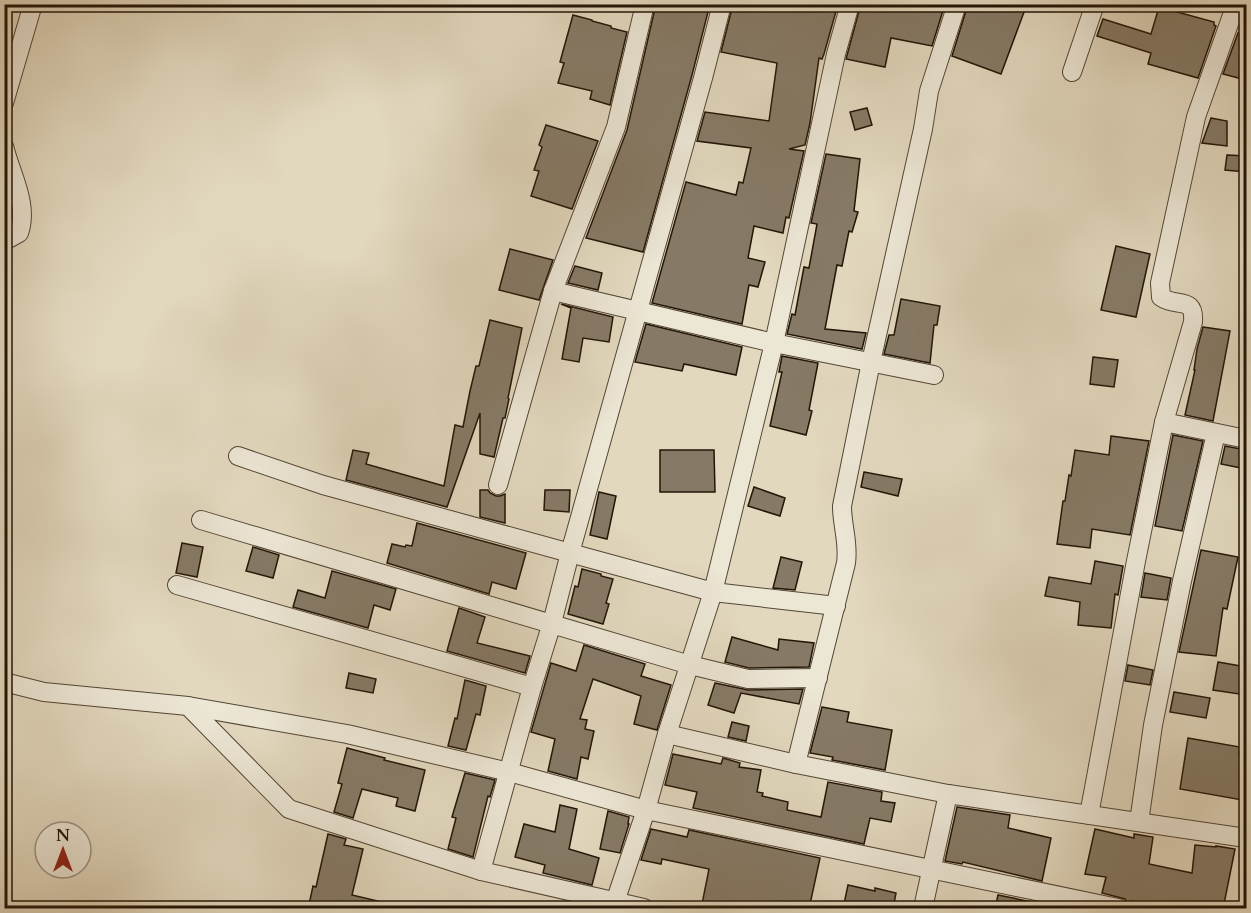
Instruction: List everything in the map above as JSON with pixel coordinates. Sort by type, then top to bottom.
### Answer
[{"type":"street","points":[[4,103],[33,4]]},
{"type":"street","points":[[498,485],[553,291],[616,127],[645,4]]},
{"type":"street","points":[[481,871],[552,623],[722,4]]},
{"type":"street","points":[[615,902],[646,810],[667,734],[713,592],[774,343],[836,54],[850,4]]},
{"type":"street","points":[[796,764],[848,552],[842,506],[871,362],[929,91],[957,4]]},
{"type":"street","points":[[1072,72],[1095,4]]},
{"type":"street","points":[[1089,814],[1164,422],[1193,322],[1194,314],[1191,307],[1166,301],[1161,297],[1160,291],[1198,110],[1236,4]]},
{"type":"street","points":[[4,146],[23,208],[23,222],[19,233],[10,238],[4,238]]},
{"type":"street","points":[[553,291],[774,343],[934,375]]},
{"type":"street","points":[[1164,422],[1246,439]]},
{"type":"street","points":[[1139,822],[1153,725],[1182,581],[1216,433]]},
{"type":"street","points":[[238,456],[323,485],[713,592],[836,606]]},
{"type":"street","points":[[201,520],[690,665],[748,679],[818,678]]},
{"type":"street","points":[[177,585],[532,687]]},
{"type":"street","points":[[4,682],[44,692],[188,706],[347,734],[509,772],[646,810],[1118,909]]},
{"type":"street","points":[[188,706],[289,809],[481,871],[644,909]]},
{"type":"street","points":[[667,734],[796,764],[948,794],[1246,838]]},
{"type":"street","points":[[923,909],[948,794]]},
{"type":"building","points":[[656,4],[710,4],[643,252],[586,238],[627,130]]},
{"type":"building","points":[[733,4],[838,4],[824,54],[822,59],[819,58],[805,145],[789,149],[804,151],[789,218],[786,217],[783,233],[754,226],[748,258],[765,262],[758,287],[749,285],[742,324],[652,303],[686,182],[736,195],[739,182],[743,183],[751,148],[697,141],[705,112],[769,121],[777,63],[721,52]]},
{"type":"building","points":[[861,4],[886,4],[904,8],[905,4],[945,4],[932,46],[891,38],[885,67],[846,59]]},
{"type":"building","points":[[968,4],[1027,4],[1001,74],[952,56]]},
{"type":"building","points":[[1159,7],[1214,22],[1216,26],[1198,78],[1148,64],[1151,53],[1097,36],[1103,19],[1151,34]]},
{"type":"building","points":[[573,15],[627,32],[610,105],[590,99],[592,91],[558,83],[564,63],[560,62]]},
{"type":"building","points":[[1238,33],[1246,36],[1246,80],[1223,74]]},
{"type":"building","points":[[867,108],[872,125],[855,130],[850,112]]},
{"type":"building","points":[[1211,118],[1227,121],[1227,146],[1202,143]]},
{"type":"building","points":[[546,125],[598,141],[572,209],[531,196],[539,171],[534,170],[542,147],[539,145]]},
{"type":"building","points":[[826,154],[860,159],[854,211],[858,212],[852,232],[849,231],[842,266],[837,265],[825,329],[866,333],[862,349],[787,334],[792,314],[795,315],[804,267],[809,268],[817,224],[811,223]]},
{"type":"building","points":[[1227,155],[1246,156],[1246,172],[1225,170]]},
{"type":"building","points":[[1116,246],[1150,254],[1136,317],[1101,310]]},
{"type":"building","points":[[510,249],[553,260],[539,300],[499,290]]},
{"type":"building","points":[[575,266],[602,273],[598,290],[568,283]]},
{"type":"building","points":[[901,299],[940,306],[937,325],[934,325],[930,363],[884,354],[889,335],[894,335]]},
{"type":"building","points":[[561,304],[613,317],[609,342],[583,338],[579,362],[562,359],[571,308]]},
{"type":"building","points":[[490,320],[522,328],[505,418],[503,418],[494,457],[480,454],[480,413],[447,507],[346,480],[353,450],[369,453],[366,464],[444,486],[455,425],[463,427],[476,366],[479,366]]},
{"type":"building","points":[[646,324],[742,347],[736,375],[684,364],[682,371],[635,362]]},
{"type":"building","points":[[1203,327],[1230,331],[1213,421],[1185,415]]},
{"type":"building","points":[[782,356],[818,363],[809,410],[812,411],[806,435],[770,426],[782,372],[779,372]]},
{"type":"building","points":[[1093,357],[1118,360],[1114,387],[1090,384]]},
{"type":"building","points":[[1173,435],[1203,441],[1182,531],[1155,526]]},
{"type":"building","points":[[1111,436],[1149,441],[1130,535],[1092,529],[1090,548],[1057,544],[1063,501],[1065,501],[1069,475],[1071,476],[1075,450],[1109,455]]},
{"type":"building","points":[[1225,446],[1246,450],[1246,469],[1221,464]]},
{"type":"building","points":[[660,450],[714,450],[715,492],[660,492]]},
{"type":"building","points":[[864,472],[902,479],[898,496],[861,487]]},
{"type":"building","points":[[754,487],[785,498],[780,516],[748,506]]},
{"type":"building","points":[[480,490],[488,490],[496,496],[505,494],[505,523],[480,517]]},
{"type":"building","points":[[545,490],[570,490],[569,512],[544,510]]},
{"type":"building","points":[[599,492],[616,496],[607,539],[590,535]]},
{"type":"building","points":[[417,523],[526,553],[516,589],[492,582],[489,594],[387,563],[392,544],[412,546]]},
{"type":"building","points":[[182,543],[203,547],[197,577],[176,573]]},
{"type":"building","points":[[253,547],[279,555],[273,578],[246,571]]},
{"type":"building","points":[[1201,550],[1238,557],[1227,609],[1223,608],[1216,656],[1179,652]]},
{"type":"building","points":[[781,557],[802,562],[795,590],[773,588]]},
{"type":"building","points":[[1095,561],[1123,566],[1118,595],[1115,594],[1111,628],[1078,625],[1080,602],[1045,596],[1049,577],[1091,584]]},
{"type":"building","points":[[582,569],[613,579],[603,624],[568,614]]},
{"type":"building","points":[[332,571],[396,589],[390,610],[374,605],[368,628],[293,607],[298,590],[325,598]]},
{"type":"building","points":[[1145,573],[1171,578],[1167,600],[1141,597]]},
{"type":"building","points":[[459,608],[485,617],[477,643],[530,656],[525,673],[447,651]]},
{"type":"building","points":[[732,637],[778,650],[779,639],[814,643],[809,667],[749,668],[725,662]]},
{"type":"building","points":[[584,645],[645,664],[641,676],[671,685],[657,730],[634,724],[641,696],[593,679],[580,719],[587,720],[585,729],[594,731],[588,759],[581,757],[577,779],[548,771],[555,739],[531,732],[551,663],[576,671]]},
{"type":"building","points":[[1218,662],[1246,667],[1246,695],[1213,690]]},
{"type":"building","points":[[1128,665],[1153,670],[1150,685],[1125,681]]},
{"type":"building","points":[[349,673],[376,679],[373,693],[346,688]]},
{"type":"building","points":[[465,680],[486,686],[480,715],[476,714],[466,750],[448,746],[455,718],[457,719]]},
{"type":"building","points":[[715,683],[748,690],[803,689],[799,704],[741,693],[734,713],[708,705]]},
{"type":"building","points":[[1174,692],[1210,698],[1206,718],[1170,712]]},
{"type":"building","points":[[822,707],[849,712],[847,722],[892,730],[885,770],[832,760],[833,757],[810,753]]},
{"type":"building","points":[[732,722],[749,726],[746,741],[728,737]]},
{"type":"building","points":[[1188,738],[1240,747],[1239,754],[1246,755],[1246,776],[1242,800],[1180,789]]},
{"type":"building","points":[[347,748],[425,770],[415,811],[396,806],[398,798],[362,789],[353,818],[334,812],[342,784],[338,783]]},
{"type":"building","points":[[673,754],[721,764],[723,758],[740,763],[739,767],[761,770],[757,792],[763,793],[762,796],[788,802],[787,810],[821,817],[828,782],[882,792],[881,801],[895,803],[891,822],[870,818],[864,844],[693,808],[697,792],[665,785]]},
{"type":"building","points":[[465,773],[495,780],[490,797],[488,796],[473,857],[448,849],[456,818],[452,817]]},
{"type":"building","points":[[560,805],[577,809],[569,849],[599,858],[592,885],[543,873],[545,865],[515,857],[524,824],[555,832]]},
{"type":"building","points":[[957,807],[1010,815],[1008,828],[1051,838],[1042,881],[963,862],[962,864],[945,861]]},
{"type":"building","points":[[608,811],[629,817],[620,853],[600,849]]},
{"type":"building","points":[[651,829],[687,837],[689,830],[820,858],[809,909],[701,909],[709,869],[662,859],[661,864],[641,860]]},
{"type":"building","points":[[1095,829],[1134,838],[1134,834],[1153,837],[1149,864],[1192,873],[1195,845],[1235,849],[1223,909],[1175,909],[1132,901],[1131,909],[1129,909],[1125,899],[1102,893],[1106,877],[1085,874]]},
{"type":"building","points":[[328,834],[346,839],[344,845],[363,849],[352,895],[382,902],[381,909],[308,909],[313,886],[316,887]]},
{"type":"building","points":[[848,885],[896,893],[893,909],[843,909]]},
{"type":"building","points":[[998,895],[1037,903],[1035,909],[995,909]]}]
